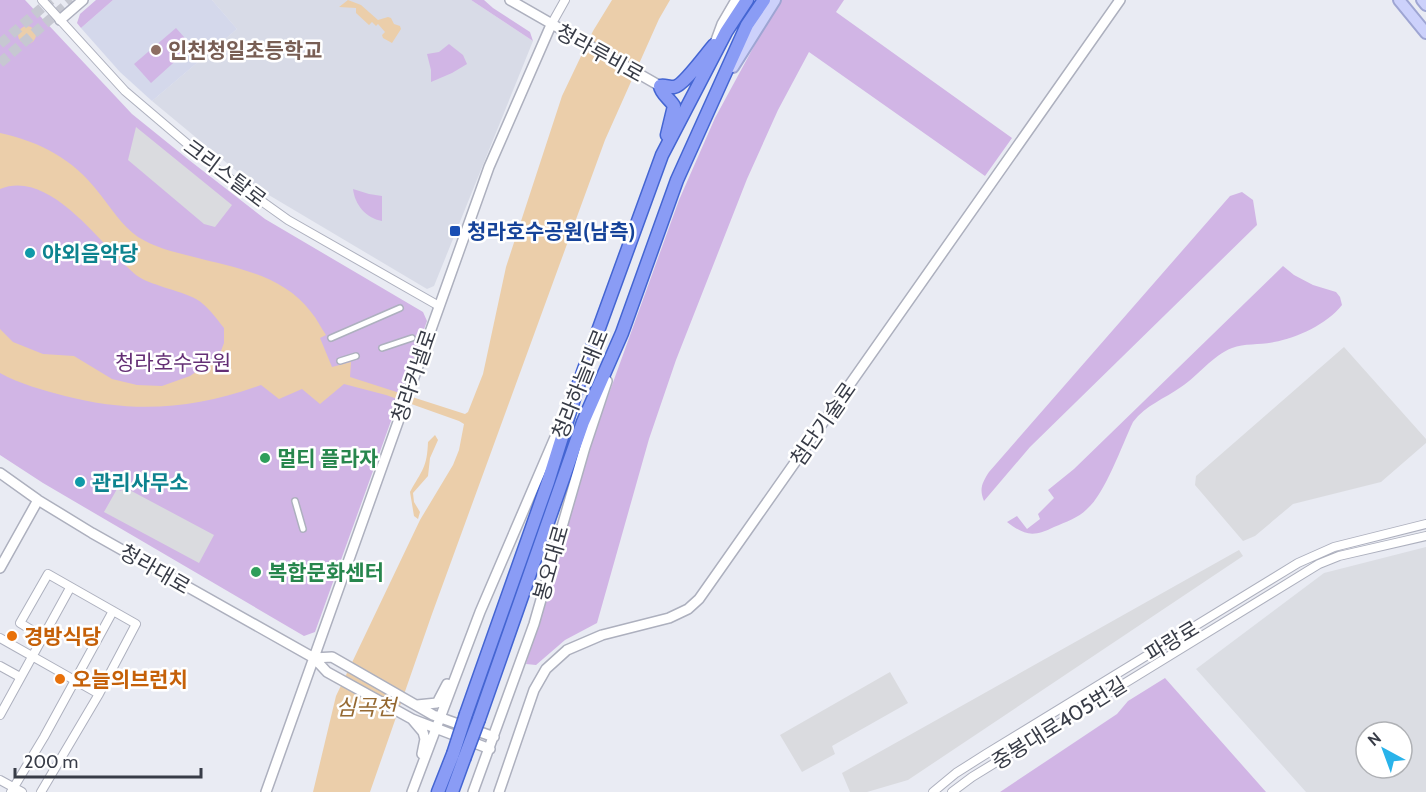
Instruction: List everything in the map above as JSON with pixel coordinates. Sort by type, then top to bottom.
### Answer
[{"type":"highway","name":"청라하늘대로","points":[[452,792],[466,714],[548,482],[579,383],[662,155],[726,32],[747,0]]},
{"type":"highway","name":"청라하늘대로","points":[[438,792],[478,719],[584,422],[622,333],[677,180],[747,25],[764,0]]},
{"type":"highway","points":[[662,155],[674,106],[660,87],[675,87],[684,82],[714,45]]},
{"type":"main road","points":[[710,105],[775,0]]},
{"type":"main road","points":[[1399,0],[1426,33]]},
{"type":"main road","points":[[1422,0],[1426,5]]},
{"type":"street","name":"크리스탈로","points":[[42,0],[125,91],[218,170],[288,220],[439,306]]},
{"type":"street","name":"청라루비로","points":[[510,0],[660,87]]},
{"type":"street","name":"청라커낼로","points":[[266,792],[489,167],[551,25],[565,0]]},
{"type":"street","points":[[698,86],[722,24],[736,0]]},
{"type":"street","name":"첨단기술로","points":[[499,792],[534,690],[546,669],[567,650],[602,635],[669,618],[688,609],[699,599],[1120,0]]},
{"type":"street","points":[[60,20],[79,1]]},
{"type":"street","points":[[331,338],[400,308]]},
{"type":"street","name":"봉오대로","points":[[473,792],[534,624],[585,447],[622,333]]},
{"type":"street","points":[[382,348],[412,338]]},
{"type":"street","points":[[340,361],[356,356]]},
{"type":"street","name":"봉오대로","points":[[412,792],[506,548],[579,383]]},
{"type":"street","name":"청라대로","points":[[0,473],[38,500],[314,658],[327,672],[412,719]]},
{"type":"street","points":[[0,568],[38,500]]},
{"type":"street","points":[[295,501],[303,529]]},
{"type":"street","name":"파랑로","points":[[933,792],[956,773],[986,754],[1298,563],[1334,547],[1426,524]]},
{"type":"street","name":"중봉대로405번길","points":[[952,792],[991,765],[1319,564],[1339,556],[1426,536]]},
{"type":"street","points":[[41,792],[99,694],[136,624],[48,574],[20,623],[43,637]]},
{"type":"street","points":[[0,715],[70,588]]},
{"type":"street","points":[[12,790],[113,610]]},
{"type":"street","points":[[0,638],[99,694]]},
{"type":"street","points":[[314,658],[332,657],[417,705],[439,723],[490,748]]},
{"type":"street","points":[[417,705],[437,703],[449,679],[460,664]]},
{"type":"street","points":[[0,666],[20,677]]},
{"type":"street","points":[[412,719],[494,736]]},
{"type":"street","points":[[412,719],[423,732],[425,739],[422,763]]},
{"type":"street","points":[[0,780],[12,790],[22,792]]},
{"type":"shaded area","name":"인천청일초등학교","points":[[113,0],[212,0],[237,29],[152,101],[120,72],[81,28]]},
{"type":"shaded area","points":[[212,0],[471,0],[533,41],[434,286],[427,289],[257,188],[152,101],[237,29]]},
{"type":"shaded area","points":[[136,127],[232,205],[215,227],[204,224],[128,160]]},
{"type":"shaded area","points":[[1344,347],[1426,439],[1426,443],[1381,482],[1293,504],[1255,536],[1243,541],[1195,485],[1196,476]]},
{"type":"shaded area","points":[[124,487],[214,535],[199,563],[104,512],[117,489],[121,491]]},
{"type":"shaded area","points":[[1426,547],[1426,792],[1306,792],[1196,669],[1324,573]]},
{"type":"shaded area","points":[[1239,550],[1243,556],[908,780],[867,792],[850,792],[842,773]]},
{"type":"shaded area","points":[[890,672],[908,703],[832,746],[835,754],[802,772],[780,735]]},
{"type":"green space","name":"청라호수공원","points":[[0,0],[25,0],[132,114],[265,219],[423,312],[427,321],[315,632],[304,636],[43,483],[0,455]]},
{"type":"green space","points":[[96,0],[113,0],[81,28],[77,23],[80,14]]},
{"type":"green space","points":[[471,0],[484,0],[530,32],[533,41]]},
{"type":"green space","points":[[782,0],[844,0],[836,12],[1012,138],[985,176],[809,52],[778,110],[747,179],[676,360],[649,439],[597,623],[565,640],[536,665],[526,664],[590,446],[679,200],[715,118]]},
{"type":"green space","points":[[176,28],[192,46],[151,83],[134,64]]},
{"type":"green space","points":[[449,44],[463,55],[467,64],[431,82],[427,54],[439,52]]},
{"type":"green space","points":[[353,189],[382,196],[382,221],[362,210]]},
{"type":"green space","points":[[1242,192],[1253,200],[1257,225],[1030,447],[984,501],[982,486],[989,472],[1230,196]]},
{"type":"green space","points":[[1283,266],[1313,285],[1336,292],[1342,305],[1320,324],[1302,334],[1264,344],[1237,346],[1225,351],[1188,382],[1144,411],[1133,422],[1113,468],[1094,502],[1080,515],[1035,534],[1019,530],[1007,522],[1017,516],[1027,529],[1040,519],[1038,514],[1054,498],[1048,490],[1074,469]]},
{"type":"green space","points":[[1165,678],[1266,792],[1000,792],[1117,714],[1128,701]]},
{"type":"water","points":[[348,0],[361,5],[378,20],[388,17],[394,24],[400,26],[401,29],[392,43],[383,38],[382,35],[385,32],[378,24],[376,26],[372,22],[369,25],[356,13],[356,8],[339,7]]},
{"type":"water","name":"심곡천","points":[[612,0],[670,0],[659,19],[605,140],[432,614],[370,792],[313,792],[336,696],[420,520],[453,465],[459,450],[464,424],[386,395],[344,384],[320,404],[302,389],[279,399],[261,385],[188,404],[140,407],[91,402],[65,396],[24,384],[0,373],[0,329],[13,342],[43,354],[74,356],[112,379],[137,385],[162,386],[190,376],[219,356],[224,343],[224,328],[208,308],[196,299],[148,282],[136,275],[74,214],[56,200],[38,190],[19,186],[0,189],[0,133],[29,141],[67,161],[89,181],[127,227],[145,241],[158,247],[258,275],[287,289],[300,299],[326,335],[320,338],[332,367],[351,362],[350,377],[465,414],[468,412],[483,374],[506,267],[562,96],[593,31]]},
{"type":"water","points":[[27,26],[33,29],[36,35],[33,41],[27,44],[21,41],[18,35],[21,29]]},
{"type":"water","points":[[435,435],[438,440],[430,458],[428,476],[413,493],[414,502],[420,512],[418,519],[414,516],[410,492],[425,463],[428,442]]},
{"type":"tunnel","points":[[0,44],[51,0]]},
{"type":"tunnel","points":[[0,63],[72,0]]},
{"type":"place","name":"인천청일초등학교","points":[[156,50]]},
{"type":"place","name":"청라호수공원(남측)","points":[[455,231]]},
{"type":"place","name":"야외음악당","points":[[30,253]]},
{"type":"place","name":"멀티 플라자","points":[[265,458]]},
{"type":"place","name":"관리사무소","points":[[80,482]]},
{"type":"place","name":"복합문화센터","points":[[256,572]]},
{"type":"place","name":"경방식당","points":[[12,636]]},
{"type":"place","name":"오늘의브런치","points":[[60,679]]}]
